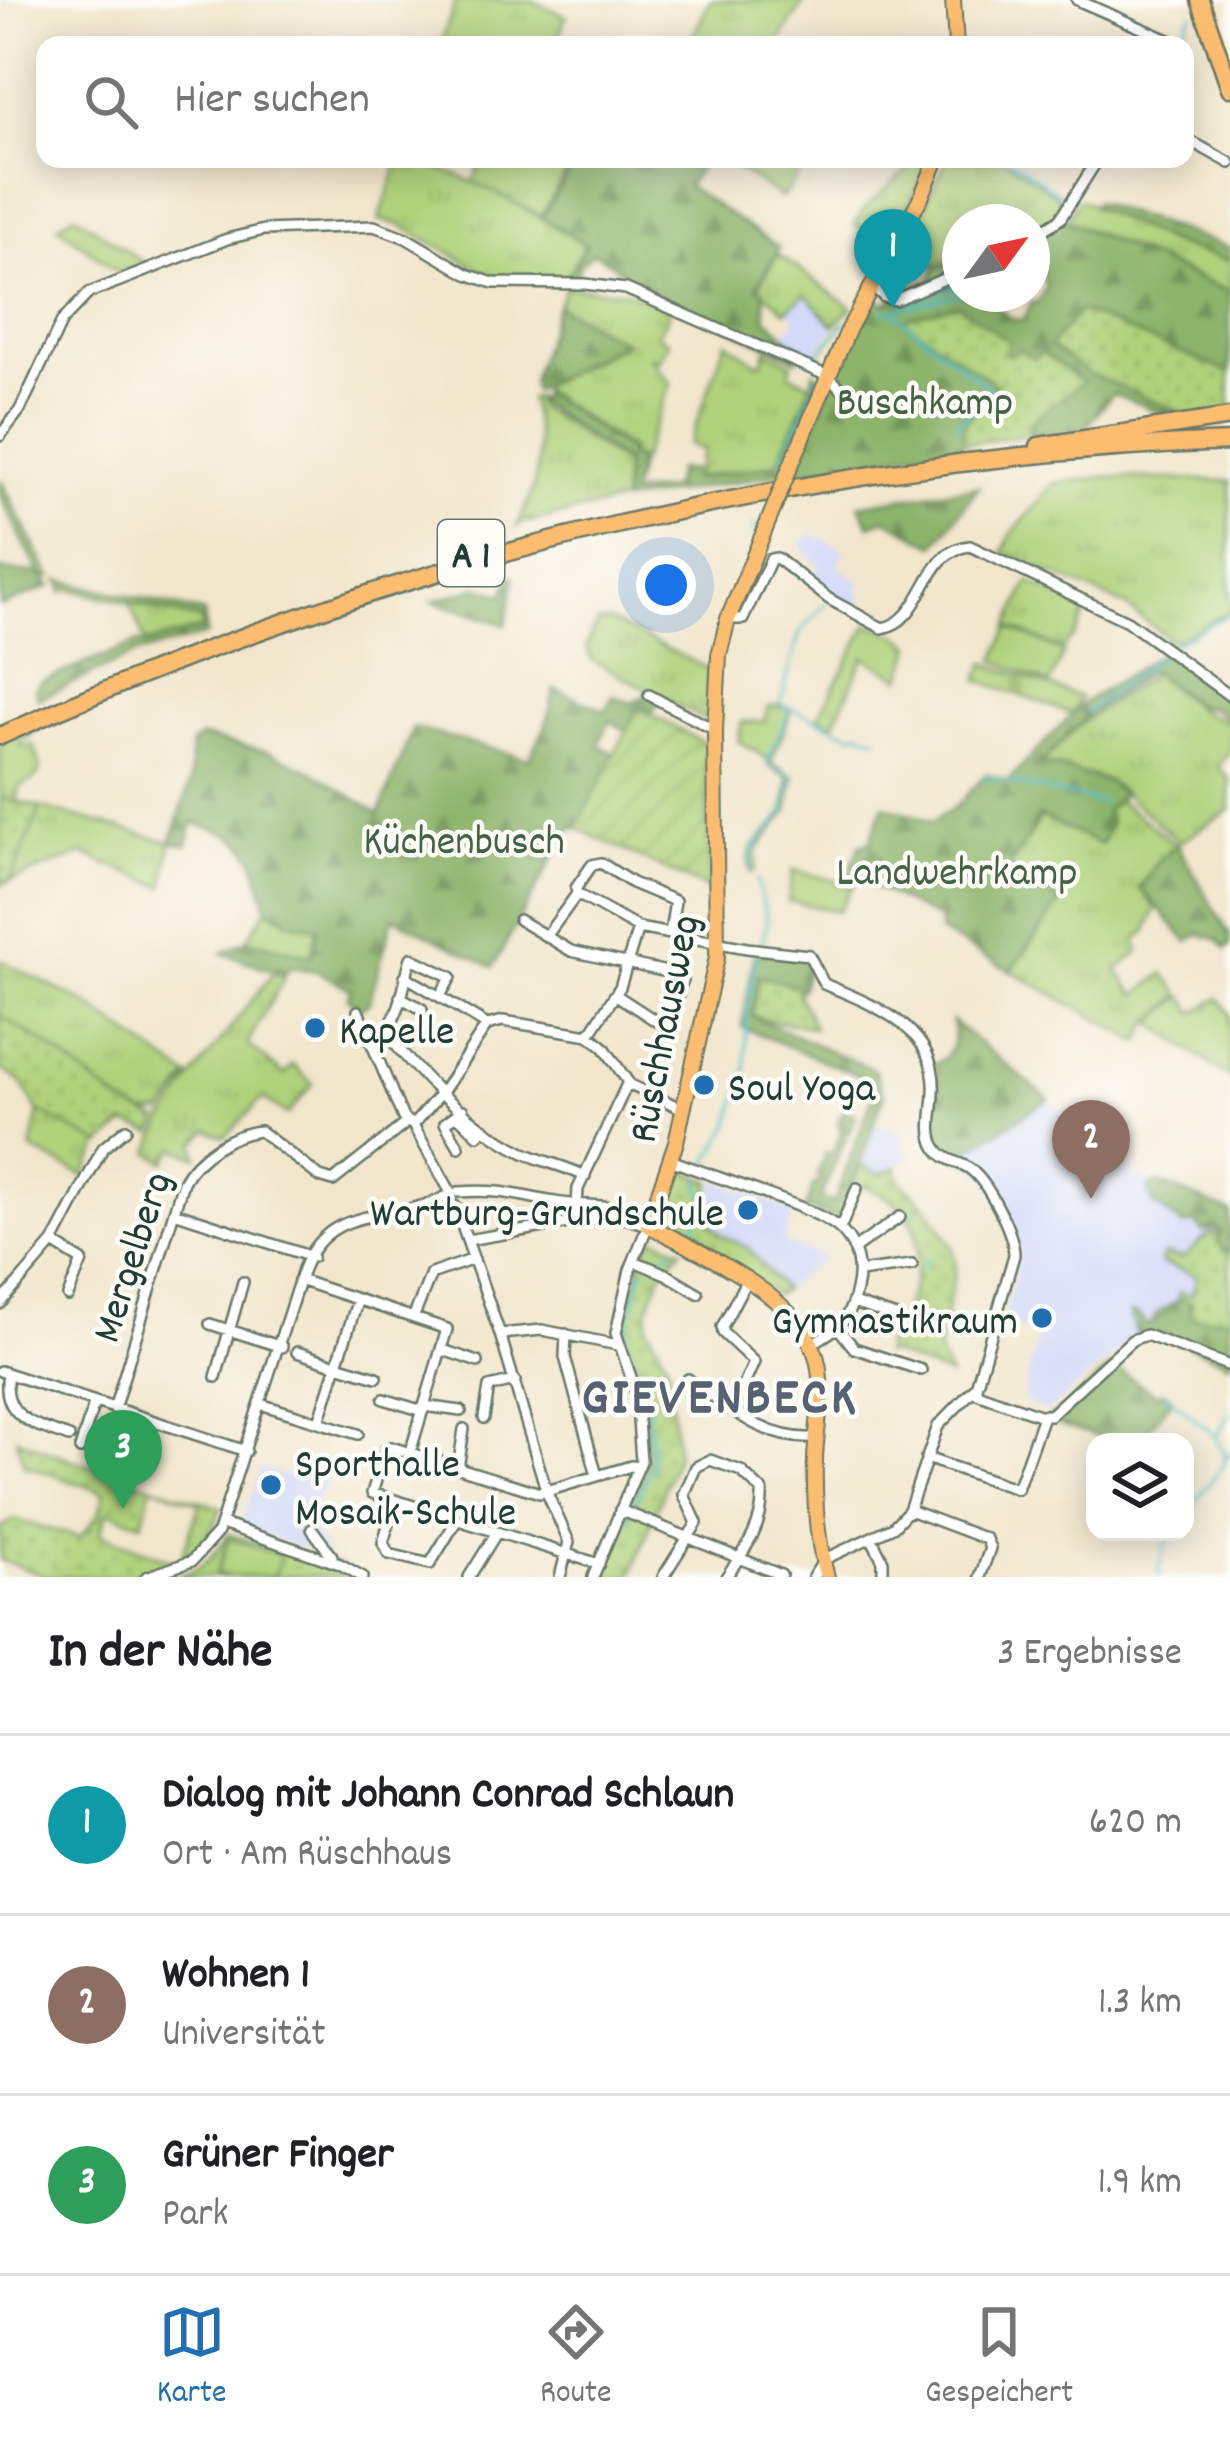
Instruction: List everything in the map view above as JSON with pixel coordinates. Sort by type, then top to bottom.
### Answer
[{"type":"highway","points":[[1203,0],[1230,70]]},
{"type":"highway","points":[[1203,0],[1230,88]]},
{"type":"highway","points":[[1042,450],[1113,432],[1192,425],[1230,429]]},
{"type":"highway","name":"A 1","points":[[0,727],[258,621],[501,544],[765,484],[920,459],[1230,429]]},
{"type":"highway","points":[[1042,450],[1054,457],[1230,453]]},
{"type":"highway","name":"A 1","points":[[0,736],[261,629],[539,543],[767,493],[1042,450]]},
{"type":"main road","points":[[953,0],[955,36]]},
{"type":"main road","name":"Rüschhausweg","points":[[648,1225],[671,1160],[719,941],[715,730],[717,669],[728,619],[829,376],[933,168]]},
{"type":"main road","points":[[648,1225],[746,1281],[793,1318],[812,1344],[819,1374],[816,1501],[825,1569]]},
{"type":"street","points":[[1078,0],[1160,36]]},
{"type":"street","points":[[1194,144],[1230,163]]},
{"type":"street","points":[[1050,225],[1060,219],[1092,168]]},
{"type":"street","points":[[0,436],[18,415],[62,320],[88,292],[227,239],[264,230],[374,226],[494,284],[601,284],[626,289],[829,376],[851,398]]},
{"type":"street","points":[[871,285],[895,300],[942,280]]},
{"type":"street","points":[[728,619],[743,619],[771,559],[776,558],[830,599],[882,628],[890,627],[902,618],[944,554],[970,546],[1127,621],[1230,696]]},
{"type":"street","points":[[649,695],[715,730]]},
{"type":"street","points":[[670,933],[676,901],[632,883],[602,863],[592,865],[576,888],[578,894],[638,928],[808,955],[824,984],[878,1006],[916,1037],[933,1069],[932,1136],[940,1153],[980,1180],[1009,1229],[1014,1250],[974,1392],[938,1426],[909,1510],[896,1525],[825,1569]]},
{"type":"street","points":[[547,935],[578,894]]},
{"type":"street","points":[[519,920],[571,951],[680,976],[676,1017],[670,1024],[616,994]]},
{"type":"street","points":[[589,1034],[616,994],[638,928]]},
{"type":"street","points":[[440,996],[451,977],[414,957],[386,1029],[415,1071],[484,1128],[525,1154],[584,1181]]},
{"type":"street","points":[[405,976],[487,1025]]},
{"type":"street","points":[[400,997],[416,1010]]},
{"type":"street","points":[[358,1011],[410,1124],[452,1198],[467,1240],[547,1493],[566,1532],[568,1554],[560,1577]]},
{"type":"street","points":[[410,1124],[443,1091],[487,1025],[502,1021],[589,1034],[628,1082],[683,1109]]},
{"type":"street","points":[[577,1205],[575,1196],[628,1082]]},
{"type":"street","points":[[459,1147],[445,1127],[460,1112]]},
{"type":"street","name":"Mergelberg","points":[[114,1409],[186,1175],[195,1164],[251,1131],[265,1134],[320,1177],[334,1181],[410,1124]]},
{"type":"street","points":[[0,1304],[53,1243],[98,1155],[126,1129]]},
{"type":"street","points":[[671,1160],[840,1229],[854,1250],[859,1272],[853,1303],[839,1329],[812,1344]]},
{"type":"street","points":[[840,1229],[857,1188]]},
{"type":"street","points":[[159,1577],[198,1561],[213,1546],[301,1280],[310,1256],[326,1239],[348,1225],[479,1191],[507,1190],[648,1225]]},
{"type":"street","points":[[577,1205],[614,1208],[648,1225]]},
{"type":"street","points":[[174,1212],[310,1256]]},
{"type":"street","points":[[467,1240],[607,1212]]},
{"type":"street","points":[[854,1250],[900,1216]]},
{"type":"street","name":"Rüschhausweg","points":[[593,1577],[626,1513],[639,1467],[636,1390],[618,1345],[617,1320],[648,1225]]},
{"type":"street","points":[[53,1243],[82,1261],[68,1296]]},
{"type":"street","points":[[414,1316],[431,1274],[473,1259]]},
{"type":"street","points":[[634,1261],[698,1293]]},
{"type":"street","points":[[859,1272],[912,1265]]},
{"type":"street","points":[[301,1280],[447,1329],[410,1453]]},
{"type":"street","points":[[733,1410],[754,1362],[722,1328],[746,1281]]},
{"type":"street","points":[[216,1377],[243,1282]]},
{"type":"street","points":[[319,1422],[358,1299]]},
{"type":"street","points":[[853,1303],[896,1317]]},
{"type":"street","points":[[210,1324],[280,1347]]},
{"type":"street","points":[[839,1329],[854,1348],[921,1370]]},
{"type":"street","points":[[500,1334],[539,1330],[618,1345]]},
{"type":"street","points":[[566,1334],[565,1358],[597,1476]]},
{"type":"street","points":[[974,1392],[1043,1416],[1056,1411],[1140,1336],[1159,1336],[1230,1366]]},
{"type":"street","points":[[442,1350],[478,1362]]},
{"type":"street","points":[[298,1352],[377,1377]]},
{"type":"street","points":[[69,1437],[16,1415],[4,1392],[4,1372],[247,1452]]},
{"type":"street","points":[[688,1379],[770,1433],[816,1438]]},
{"type":"street","points":[[484,1418],[489,1387],[515,1382]]},
{"type":"street","points":[[472,1394],[488,1395]]},
{"type":"street","points":[[384,1399],[461,1412]]},
{"type":"street","points":[[80,1448],[94,1403]]},
{"type":"street","points":[[262,1404],[358,1434]]},
{"type":"street","points":[[926,1458],[1017,1489],[1043,1416]]},
{"type":"street","points":[[458,1468],[464,1430]]},
{"type":"street","points":[[599,1564],[372,1493],[386,1449],[547,1493],[639,1467]]},
{"type":"street","points":[[663,1577],[690,1540],[698,1519],[684,1495],[696,1467],[715,1460],[740,1471],[762,1490],[757,1528],[726,1577]]},
{"type":"street","points":[[395,1501],[384,1548],[389,1554],[425,1565],[434,1562],[458,1520]]},
{"type":"street","points":[[909,1510],[986,1539],[990,1548],[980,1577]]},
{"type":"street","points":[[626,1513],[781,1575]]},
{"type":"street","points":[[223,1525],[332,1561],[363,1577]]},
{"type":"street","points":[[146,1577],[196,1558],[223,1525]]},
{"type":"street","points":[[312,1529],[332,1561]]},
{"type":"street","points":[[469,1577],[497,1532]]},
{"type":"street","points":[[872,1539],[883,1562],[883,1577]]},
{"type":"shaded area","points":[[805,295],[834,327],[808,363],[798,359],[803,350],[784,335],[796,319],[789,310]]},
{"type":"shaded area","points":[[812,534],[845,550],[837,566],[861,582],[856,590],[863,595],[854,610],[813,585],[819,565],[802,543]]},
{"type":"shaded area","points":[[1020,1075],[1140,1178],[1230,1212],[1230,1363],[1158,1333],[1142,1332],[1047,1412],[1026,1403],[1023,1392],[1038,1335],[1002,1322],[1019,1259],[1019,1240],[985,1177],[969,1162],[969,1149],[999,1131]]},
{"type":"shaded area","points":[[876,1123],[903,1134],[901,1146],[909,1160],[880,1173],[862,1166]]},
{"type":"shaded area","points":[[716,1180],[794,1212],[783,1243],[823,1256],[821,1261],[783,1290],[748,1248],[718,1230],[706,1215]]},
{"type":"shaded area","points":[[297,1456],[328,1475],[303,1516],[329,1556],[239,1528],[261,1468],[290,1477]]},
{"type":"green space","points":[[456,0],[531,0],[566,16],[559,36],[443,36]]},
{"type":"green space","points":[[710,0],[805,0],[783,36],[693,36]]},
{"type":"green space","points":[[397,168],[436,168],[519,205],[585,245],[565,279],[495,278],[398,224],[379,220]]},
{"type":"green space","points":[[479,168],[569,168],[541,215],[473,182]]},
{"type":"green space","points":[[572,168],[699,168],[687,186],[779,248],[757,287],[764,293],[766,317],[801,351],[797,359],[658,295],[594,252],[580,264],[575,280],[566,279],[586,245],[542,217]]},
{"type":"green space","points":[[736,168],[802,168],[782,198]]},
{"type":"green space","points":[[909,168],[927,169],[887,244],[854,225],[865,208]]},
{"type":"green space","points":[[943,168],[1017,168],[1067,203],[1050,225],[1050,204],[942,204],[942,263],[925,266],[903,250]]},
{"type":"green space","points":[[1079,199],[1173,244],[1230,261],[1230,292],[1066,220]]},
{"type":"green space","points":[[1095,202],[1230,248],[1230,261],[1172,243],[1093,207]]},
{"type":"green space","points":[[74,214],[146,264],[119,273],[58,226]]},
{"type":"green space","name":"Buschkamp","points":[[1061,219],[1230,293],[1230,373],[1080,311],[1050,346],[1089,374],[1197,419],[1177,419],[1113,393],[1085,429],[1030,435],[1029,422],[1082,381],[1034,360],[1010,356],[965,312],[1003,312],[1011,319],[1024,320],[1027,312],[1050,312],[1050,227]]},
{"type":"green space","points":[[778,254],[852,308],[834,325],[805,294],[786,311],[758,287]]},
{"type":"green space","name":"Buschkamp","points":[[942,266],[942,312],[961,312],[999,386],[965,422],[962,444],[793,474],[870,293],[887,304],[932,278],[935,268]]},
{"type":"green space","points":[[565,287],[624,291],[672,309],[657,335],[669,342],[659,361],[649,356],[671,383],[640,462],[630,455],[630,449],[539,388],[625,343],[558,306]]},
{"type":"green space","points":[[557,306],[624,342],[533,390],[532,379]]},
{"type":"green space","points":[[942,308],[942,312],[969,312],[1009,342],[1005,351],[1010,356],[1018,349],[1034,359],[1042,352],[1083,382],[1030,422],[1030,435],[962,444],[965,422],[998,386],[902,319]]},
{"type":"green space","points":[[1080,311],[1230,373],[1230,412],[1197,419],[1089,374],[1050,346]]},
{"type":"green space","points":[[726,341],[757,363],[763,361],[766,350],[792,363],[789,374],[812,384],[777,464],[694,478],[703,450],[689,444]]},
{"type":"green space","points":[[813,372],[824,378],[783,473],[623,502],[626,463],[537,401],[542,392],[630,451],[628,455],[639,463],[630,494],[671,489],[677,470],[695,471],[694,479],[777,464],[812,385]]},
{"type":"green space","points":[[535,397],[537,406],[625,464],[622,501],[530,519],[517,526],[538,464],[529,399]]},
{"type":"green space","points":[[1107,477],[1230,481],[1230,611],[1173,642],[1126,606],[1003,552],[1011,535],[1054,483]]},
{"type":"green space","points":[[0,479],[51,577],[42,577],[51,586],[0,607],[0,570],[40,574],[0,496]]},
{"type":"green space","points":[[979,486],[935,545],[885,519],[870,525],[859,505]]},
{"type":"green space","points":[[511,576],[515,577],[506,625],[433,601],[479,587],[504,595]]},
{"type":"green space","points":[[59,580],[204,613],[206,635],[136,654],[38,699],[35,689],[40,682],[137,643],[204,628],[201,620],[69,589],[63,592]]},
{"type":"green space","points":[[1029,582],[1087,608],[1075,636],[1061,649],[1009,626]]},
{"type":"green space","points":[[129,602],[202,620],[204,629],[146,644]]},
{"type":"green space","points":[[610,621],[708,669],[708,721],[592,660],[586,647],[598,622]]},
{"type":"green space","points":[[868,624],[913,645],[902,678],[864,657],[834,724],[818,717]]},
{"type":"green space","points":[[1009,628],[1064,652],[1050,684],[995,660]]},
{"type":"green space","points":[[1164,651],[1230,701],[1230,720],[1210,707],[1201,708],[1150,670],[1087,714],[1079,706]]},
{"type":"green space","points":[[985,663],[1080,697],[1072,714],[978,680]]},
{"type":"green space","points":[[1151,671],[1200,711],[1230,723],[1230,751],[1218,767],[1230,779],[1230,810],[1180,842],[1109,781],[1043,763],[1078,726],[1148,678]]},
{"type":"green space","name":"Küchenbusch","points":[[555,689],[606,711],[613,696],[631,703],[646,695],[658,702],[652,715],[638,709],[627,730],[609,721],[599,745],[615,754],[577,828],[569,829],[493,967],[393,917],[369,1003],[357,1009],[348,997],[351,989],[317,971],[289,967],[285,975],[223,953],[247,940],[311,956],[318,928],[288,921],[267,908],[248,849],[229,834],[193,823],[187,845],[171,842],[190,783],[191,744],[202,737],[269,752],[312,771],[379,814],[413,728],[529,759],[546,725]]},
{"type":"green space","points":[[767,707],[792,710],[771,763],[795,777],[788,811],[757,851],[751,873],[750,855],[781,816],[789,778],[738,741],[742,722],[765,721]]},
{"type":"green space","points":[[638,708],[706,744],[710,890],[577,828]]},
{"type":"green space","name":"Landwehrkamp","points":[[1077,709],[1086,717],[1042,763],[1109,782],[1122,795],[1106,810],[1110,824],[1101,845],[1041,817],[1009,868],[1061,902],[1011,971],[940,932],[940,920],[860,880],[853,885],[845,882],[860,845],[870,842],[884,805],[932,822],[958,805],[986,774],[1008,781]]},
{"type":"green space","points":[[36,730],[21,743],[22,748],[34,745],[41,768],[35,779],[19,787],[16,801],[171,842],[164,887],[82,854],[0,885],[0,743]]},
{"type":"green space","points":[[0,798],[41,808],[11,879],[0,882]]},
{"type":"green space","points":[[1118,800],[1176,845],[1140,888],[1156,909],[1146,932],[1137,939],[1139,952],[1117,970],[1136,995],[1164,973],[1181,995],[1149,1023],[1140,1042],[1011,971],[1060,903],[1009,868],[1041,816],[1106,810]]},
{"type":"green space","points":[[1177,844],[1229,934],[1226,949],[1217,939],[1199,934],[1188,942],[1141,889],[1158,861]]},
{"type":"green space","points":[[793,870],[853,885],[838,911],[788,901]]},
{"type":"green space","points":[[267,908],[288,921],[318,928],[312,957],[247,940]]},
{"type":"green space","points":[[755,952],[810,958],[802,988],[759,976],[751,1016],[874,1070],[884,1095],[840,1219],[805,1209],[821,1178],[817,1176],[826,1153],[832,1154],[841,1133],[838,1123],[843,1110],[856,1116],[820,1198],[834,1203],[875,1091],[863,1077],[742,1027]]},
{"type":"green space","points":[[0,960],[87,1004],[189,1077],[163,1113],[138,1114],[0,1026]]},
{"type":"green space","points":[[274,972],[285,976],[247,1044],[284,1075],[293,1065],[313,1084],[287,1115],[263,1098],[225,1137],[208,1130],[195,1143],[198,1157],[175,1148],[165,1162],[150,1152],[164,1121]]},
{"type":"green space","points":[[759,976],[802,988],[798,994],[814,1028],[752,1015]]},
{"type":"green space","points":[[1183,996],[1195,1013],[1219,998],[1230,1014],[1230,1078],[1152,1023]]},
{"type":"green space","points":[[0,1016],[43,1042],[120,1102],[159,1121],[154,1133],[125,1124],[102,1145],[38,1111],[21,1082],[0,1068]]},
{"type":"green space","points":[[952,1021],[1049,1099],[970,1149],[969,1162],[945,1152],[935,1115],[935,1064],[952,1046]]},
{"type":"green space","points":[[0,1067],[69,1079],[127,1124],[100,1145],[84,1176],[31,1149],[39,1111],[20,1080]]},
{"type":"green space","points":[[860,1165],[880,1174],[896,1167],[898,1178],[929,1209],[952,1247],[956,1267],[938,1350],[949,1376],[883,1354],[912,1287],[916,1241],[898,1205],[865,1186],[857,1189],[852,1185]]},
{"type":"green space","points":[[679,1168],[711,1181],[706,1217],[720,1234],[748,1248],[783,1290],[776,1295],[661,1223],[658,1216]]},
{"type":"green space","points":[[1159,1183],[1230,1212],[1229,1251],[1221,1248],[1217,1240],[1221,1232],[1214,1225],[1205,1231],[1193,1223],[1184,1226],[1153,1203],[1149,1188]]},
{"type":"green space","points":[[1214,1225],[1222,1232],[1217,1240],[1225,1252],[1230,1250],[1230,1317],[1192,1318],[1192,1303],[1182,1298],[1153,1323],[1155,1315],[1177,1300],[1179,1292],[1192,1295],[1197,1276],[1161,1263],[1164,1254],[1183,1258],[1207,1236],[1219,1233],[1212,1227],[1205,1231]]},
{"type":"green space","points":[[653,1237],[682,1249],[661,1273],[647,1326],[667,1362],[677,1454],[631,1577],[598,1575],[646,1465],[643,1390],[624,1331],[642,1255]]},
{"type":"green space","points":[[1188,1298],[1192,1318],[1230,1317],[1230,1363],[1158,1333],[1137,1334],[1130,1313],[1149,1326]]},
{"type":"green space","points":[[1111,1366],[1158,1395],[1163,1391],[1173,1398],[1145,1433],[1088,1433],[1050,1422],[1049,1418]]},
{"type":"green space","points":[[16,1438],[152,1486],[142,1523],[108,1512],[100,1534],[176,1562],[127,1577],[48,1577],[0,1560],[0,1527],[15,1520],[80,1537],[101,1506],[104,1492],[24,1465]]},
{"type":"green space","points":[[154,1487],[221,1508],[207,1540],[180,1562],[200,1503]]},
{"type":"green space","points":[[228,1534],[331,1562],[361,1577],[176,1577],[207,1561]]},
{"type":"green space","points":[[229,1538],[281,1555],[274,1577],[217,1573]]},
{"type":"waterway","points":[[1180,36],[1193,13]]},
{"type":"waterway","points":[[1022,168],[1067,199]]},
{"type":"waterway","points":[[904,301],[942,291]]},
{"type":"waterway","points":[[896,309],[942,298]]},
{"type":"waterway","points":[[883,313],[889,309],[989,388],[957,425]]},
{"type":"waterway","points":[[818,367],[817,356],[845,322]]},
{"type":"waterway","points":[[780,462],[816,376]]},
{"type":"waterway","points":[[754,536],[756,523]]},
{"type":"waterway","points":[[751,868],[752,852],[783,814],[793,777],[770,766],[769,759],[790,708],[780,704],[800,632],[826,604]]},
{"type":"waterway","points":[[1173,644],[1230,614]]},
{"type":"waterway","points":[[1086,713],[1162,654]]},
{"type":"waterway","points":[[793,709],[854,735],[857,731],[878,739]]},
{"type":"waterway","points":[[983,776],[1103,803]]},
{"type":"waterway","points":[[757,880],[767,922],[761,945]]},
{"type":"waterway","points":[[705,1168],[729,1127],[746,1073],[746,1012],[757,954]]},
{"type":"waterway","points":[[680,1229],[697,1224],[705,1197],[700,1177]]},
{"type":"waterway","points":[[912,1208],[916,1215]]},
{"type":"waterway","points":[[651,1264],[674,1250]]},
{"type":"waterway","points":[[925,1260],[925,1268]]},
{"type":"waterway","points":[[604,1564],[652,1465],[646,1386],[627,1344],[627,1323],[643,1270]]},
{"type":"waterway","points":[[1164,1393],[1213,1434],[1225,1453]]},
{"type":"waterway","points":[[1216,1437],[1230,1413]]},
{"type":"waterway","points":[[1194,1504],[1225,1463],[1225,1453],[1230,1455]]},
{"type":"waterway","points":[[1160,1577],[1167,1541]]},
{"type":"place","name":"Dialog mit Johann Conrad Schlaun","points":[[893,308]]},
{"type":"place","name":"Kapelle","points":[[315,1028]]},
{"type":"place","name":"Soul Yoga","points":[[704,1085]]},
{"type":"place","name":"Wohnen 1","points":[[1091,1199]]},
{"type":"place","name":"Wartburg-Grundschule","points":[[748,1210]]},
{"type":"place","name":"Gymnastikraum","points":[[1042,1318]]},
{"type":"place","name":"Sporthalle Mosaik-Schule","points":[[271,1485]]},
{"type":"place","name":"Grüner Finger","points":[[123,1509]]},
{"type":"district","name":"GIEVENBECK","points":[[720,1393]]}]
